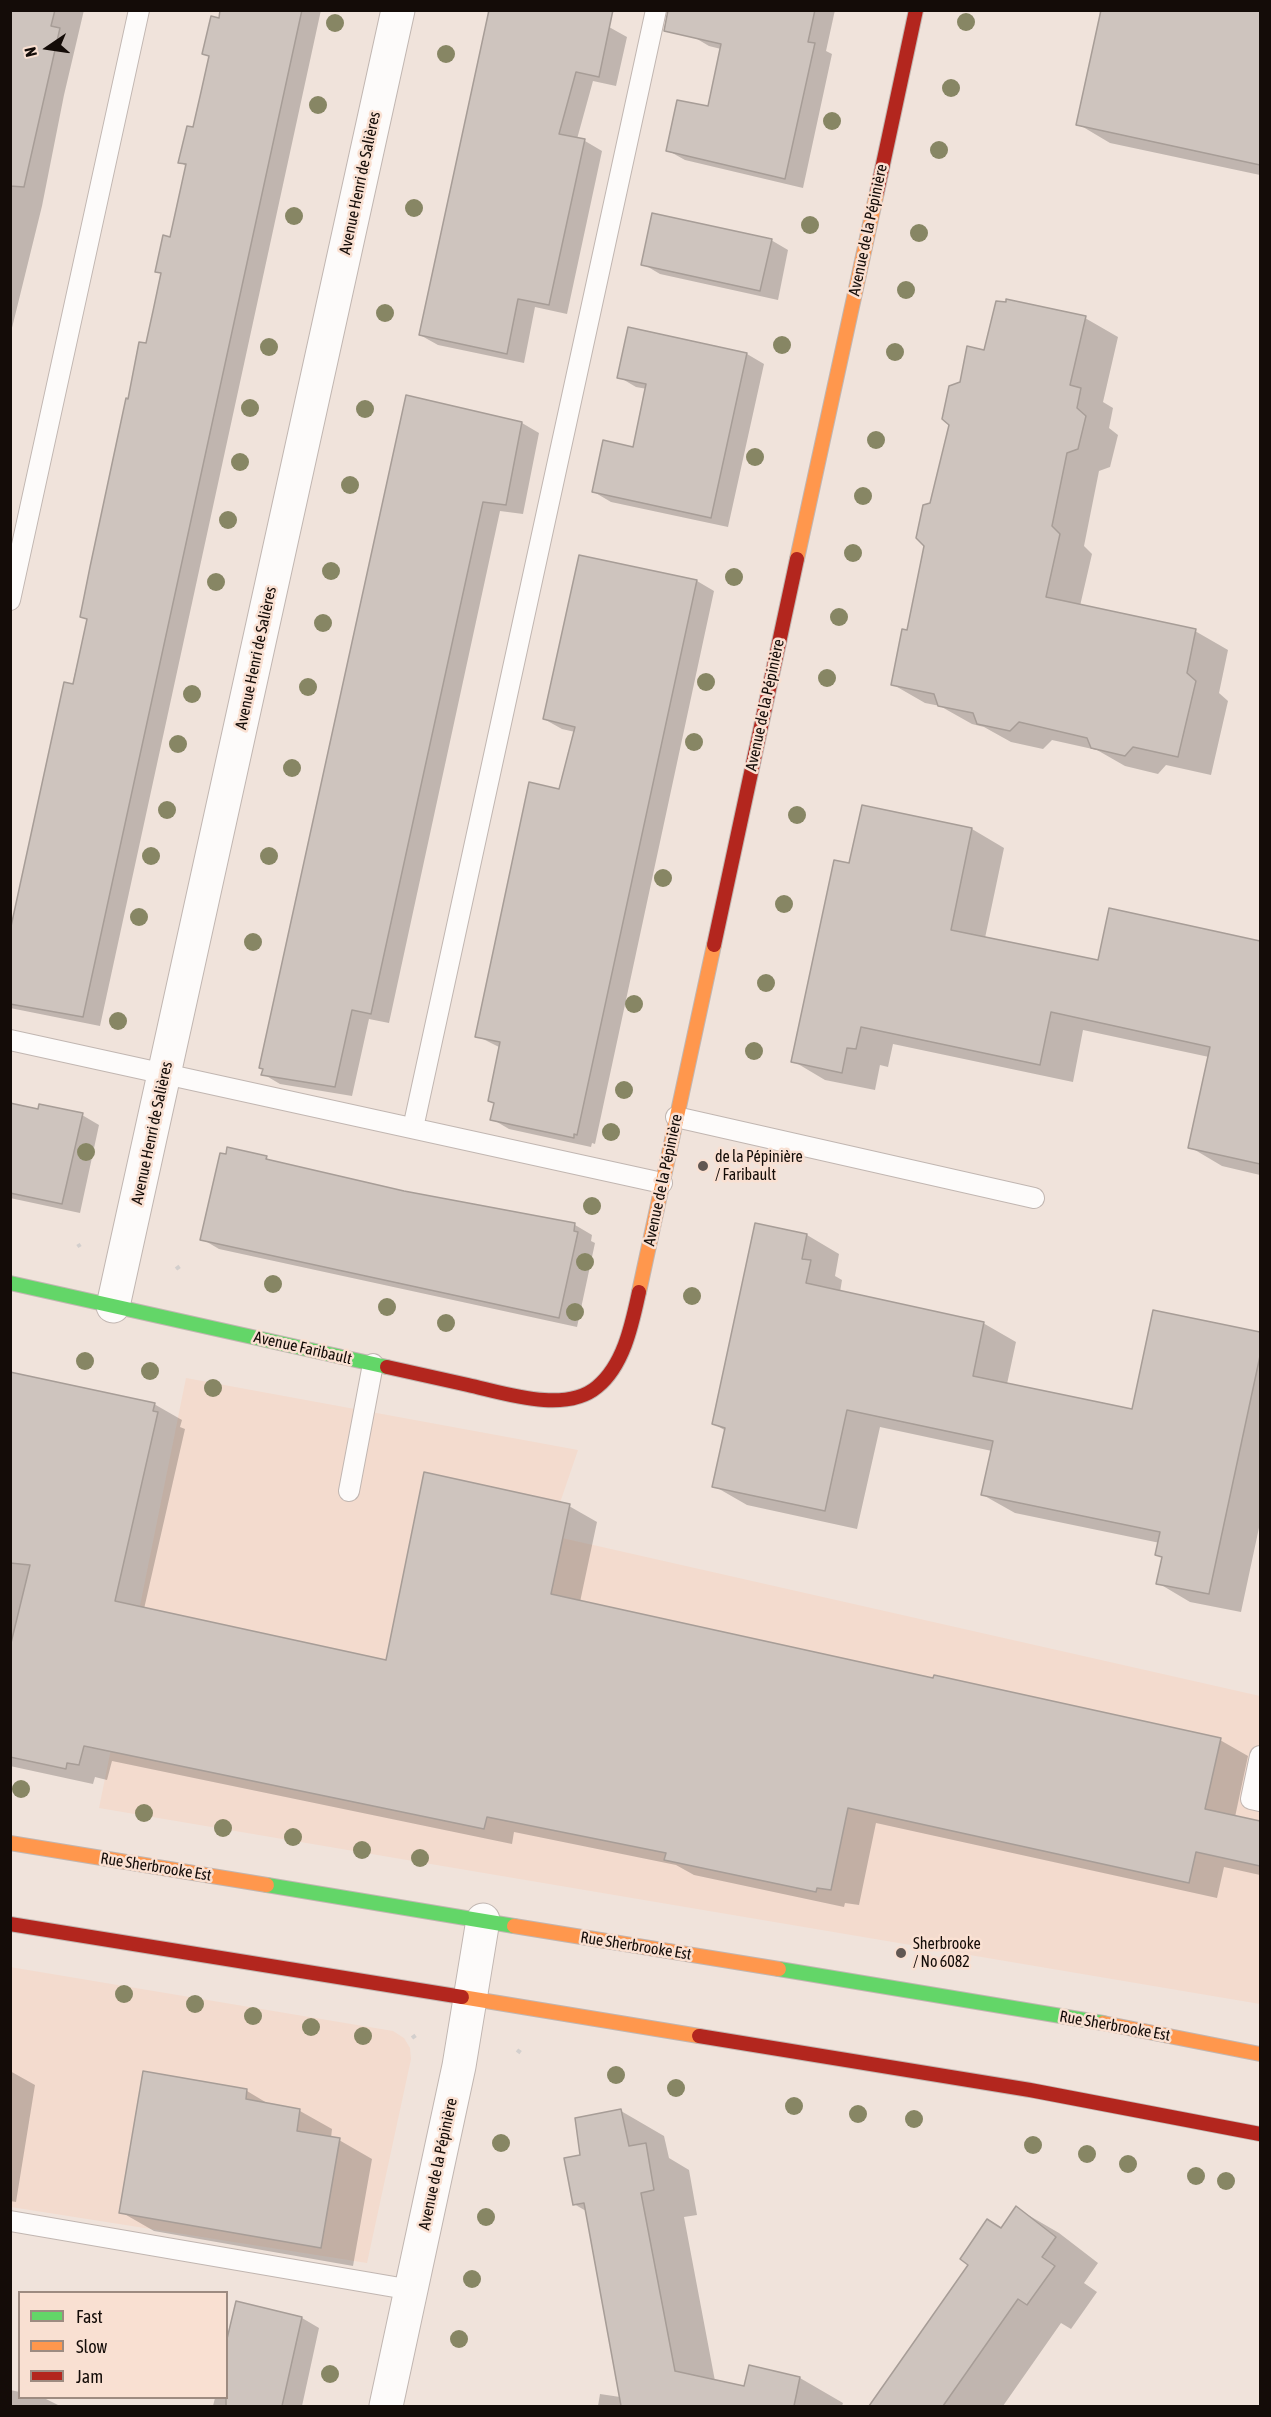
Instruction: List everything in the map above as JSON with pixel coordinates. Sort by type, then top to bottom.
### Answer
[{"type":"main road","name":"Avenue de la Pépinière","points":[[596,1391],[619,1361],[632,1323],[916,10]]},
{"type":"main road","name":"Avenue Faribault","points":[[10,1283],[530,1399],[571,1399],[596,1391]]},
{"type":"main road","name":"Rue Sherbrooke Est","points":[[10,1843],[1135,2028],[1260,2054]]},
{"type":"main road","points":[[10,1923],[1030,2090],[1260,2134]]},
{"type":"street","name":"Avenue Henri de Salières","points":[[113,1306],[398,10]]},
{"type":"street","name":"Avenue de la Pépinière","points":[[386,2406],[459,2066],[483,1920]]},
{"type":"lane","points":[[10,600],[139,10]]},
{"type":"lane","points":[[413,1128],[656,10]]},
{"type":"lane","points":[[10,1040],[662,1183]]},
{"type":"lane","points":[[676,1117],[1034,1198]]},
{"type":"lane","points":[[349,1491],[373,1364]]},
{"type":"lane","points":[[1260,1756],[1251,1799],[1260,1802]]},
{"type":"lane","points":[[10,2221],[412,2290]]},
{"type":"path","points":[[517,2049],[521,2053]]},
{"type":"shaded area","points":[[186,1378],[578,1450],[549,1535],[1260,1696],[1260,2004],[99,1808]]},
{"type":"shaded area","points":[[10,1967],[393,2031],[404,2038],[410,2048],[411,2059],[367,2263],[11,2207]]},
{"type":"building","points":[[10,10],[55,10],[51,26],[60,28],[24,187],[10,186]]},
{"type":"building","points":[[220,10],[302,10],[83,1017],[10,1004],[10,931],[64,682],[73,684],[87,619],[80,617],[126,398],[128,399],[139,342],[146,343],[161,273],[155,272],[163,235],[170,237],[186,164],[178,163],[187,126],[193,127],[209,56],[202,54],[211,16],[219,18]]},
{"type":"building","points":[[489,10],[613,10],[599,77],[576,72],[559,134],[585,139],[549,305],[518,299],[507,354],[419,335]]},
{"type":"building","points":[[668,10],[815,10],[808,42],[815,43],[785,179],[666,151],[677,100],[708,106],[721,44],[664,31]]},
{"type":"building","points":[[1101,10],[1260,10],[1260,165],[1076,125]]},
{"type":"building","points":[[652,213],[772,239],[760,291],[641,265]]},
{"type":"building","points":[[1006,299],[1086,316],[1070,385],[1081,388],[1077,408],[1086,416],[1078,449],[1067,453],[1052,526],[1060,534],[1046,597],[1196,629],[1187,673],[1196,681],[1178,757],[1133,747],[1125,756],[1091,748],[1087,738],[1019,722],[1010,731],[977,724],[973,713],[938,706],[934,694],[891,685],[902,629],[907,630],[924,546],[916,538],[923,505],[930,503],[949,425],[942,419],[949,386],[960,382],[967,346],[984,350],[996,301],[1006,302]]},
{"type":"building","points":[[628,327],[747,353],[711,518],[592,492],[603,440],[633,447],[646,384],[617,378]]},
{"type":"building","points":[[406,395],[522,422],[506,505],[483,502],[371,1014],[352,1010],[335,1087],[261,1075],[263,1069],[259,1068]]},
{"type":"building","points":[[579,555],[697,580],[577,1135],[574,1134],[574,1138],[490,1120],[494,1103],[488,1101],[500,1042],[475,1037],[529,782],[559,789],[575,727],[543,719]]},
{"type":"building","points":[[862,805],[972,828],[951,930],[1098,960],[1109,908],[1260,941],[1260,1164],[1188,1148],[1210,1047],[1051,1012],[1040,1065],[861,1027],[856,1049],[847,1048],[842,1073],[791,1062],[834,860],[849,863]]},
{"type":"building","points":[[10,1103],[38,1109],[39,1104],[83,1113],[62,1204],[10,1193]]},
{"type":"building","points":[[227,1147],[267,1156],[266,1159],[404,1191],[575,1223],[574,1231],[578,1232],[559,1318],[200,1240],[220,1153],[226,1154]]},
{"type":"building","points":[[755,1223],[807,1234],[802,1259],[811,1260],[806,1283],[984,1322],[973,1376],[1132,1409],[1153,1310],[1260,1332],[1260,1356],[1209,1594],[1156,1584],[1162,1557],[1155,1555],[1160,1532],[981,1495],[993,1441],[847,1410],[825,1511],[712,1487],[725,1428],[712,1424]]},
{"type":"building","points":[[10,1372],[155,1403],[153,1411],[158,1412],[115,1601],[386,1660],[424,1472],[570,1504],[551,1594],[933,1678],[934,1675],[1221,1738],[1205,1809],[1260,1821],[1260,1866],[1196,1852],[1189,1883],[848,1808],[831,1890],[817,1888],[816,1892],[664,1860],[666,1853],[487,1817],[484,1829],[84,1746],[79,1765],[67,1763],[66,1769],[10,1757],[10,1647],[30,1565],[10,1563]]},
{"type":"building","points":[[143,2071],[247,2089],[246,2099],[300,2109],[297,2131],[340,2138],[321,2248],[119,2213]]},
{"type":"building","points":[[621,2109],[629,2146],[646,2143],[654,2190],[641,2193],[675,2371],[744,2386],[749,2365],[800,2377],[794,2406],[621,2406],[584,2203],[573,2205],[564,2158],[580,2155],[575,2118]]},
{"type":"building","points":[[1016,2206],[1056,2237],[1042,2257],[1055,2266],[1027,2305],[1018,2299],[943,2406],[869,2406],[968,2265],[960,2259],[987,2219],[1001,2228]]},
{"type":"building","points":[[236,2301],[302,2317],[282,2406],[226,2406],[226,2399],[228,2399],[228,2335]]},
{"type":"traffic: fast","points":[[10,1283],[387,1367]]},
{"type":"traffic: fast","points":[[267,1885],[514,1926]]},
{"type":"traffic: fast","points":[[779,1969],[1103,2023]]},
{"type":"traffic: slow","points":[[797,559],[877,192]]},
{"type":"traffic: slow","points":[[639,1292],[714,945]]},
{"type":"traffic: slow","points":[[10,1843],[267,1885]]},
{"type":"traffic: slow","points":[[514,1926],[779,1969]]},
{"type":"traffic: slow","points":[[462,1997],[699,2036]]},
{"type":"traffic: slow","points":[[1103,2023],[1260,2054]]},
{"type":"traffic: jam","points":[[877,192],[916,10]]},
{"type":"traffic: jam","points":[[714,945],[797,559]]},
{"type":"traffic: jam","points":[[387,1367],[534,1399],[568,1399],[584,1395],[606,1378],[620,1356],[630,1330],[639,1292]]},
{"type":"traffic: jam","points":[[10,1924],[462,1997]]},
{"type":"traffic: jam","points":[[699,2036],[1030,2090],[1260,2134]]},
{"type":"place","name":"de la Pépinière / Faribault","points":[[703,1166]]},
{"type":"place","name":"Sherbrooke / No 6082","points":[[901,1953]]}]
